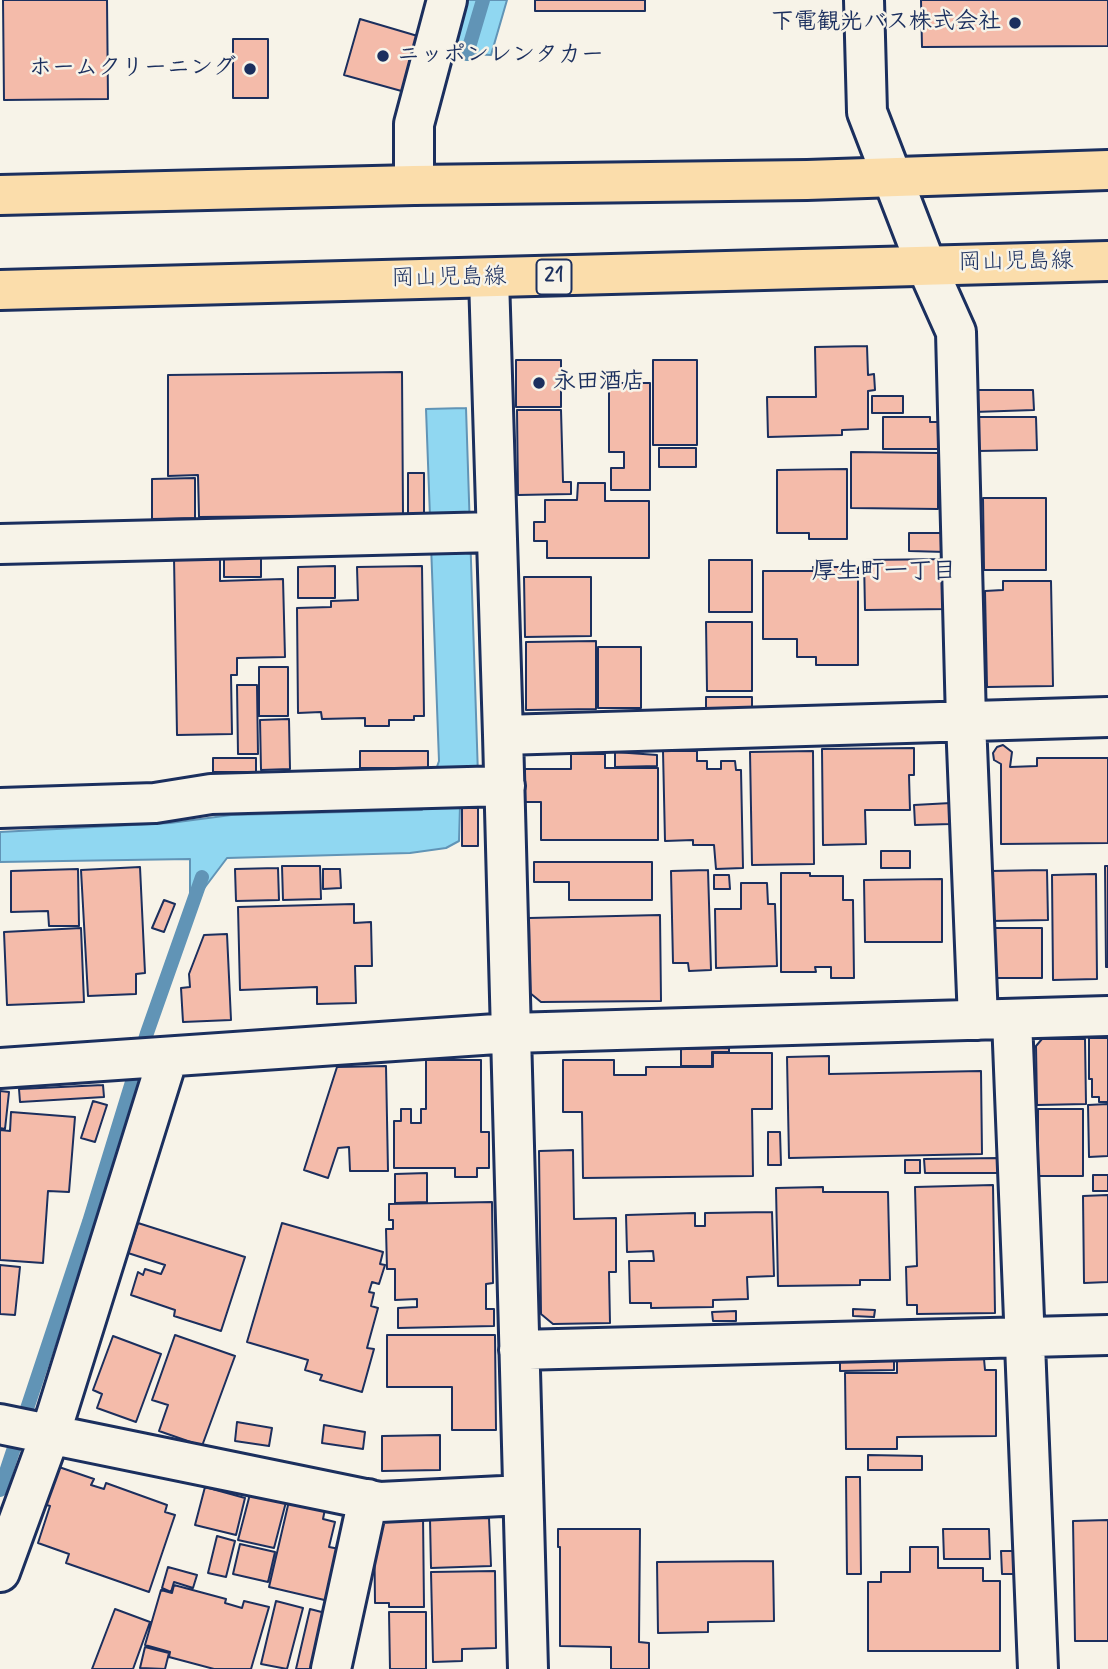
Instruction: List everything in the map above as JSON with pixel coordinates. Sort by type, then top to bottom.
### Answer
[{"type":"main road","points":[[0,195],[892,177],[1108,170]]},
{"type":"main road","name":"岡山児島線","points":[[0,290],[1108,261]]},
{"type":"street","points":[[414,185],[414,124],[447,0]]},
{"type":"street","points":[[864,0],[867,111],[926,265],[956,332],[966,721],[1026,1337],[1038,1669]]},
{"type":"street","points":[[489,278],[485,532],[503,735],[491,787],[511,1033],[528,1669]]},
{"type":"street","points":[[0,544],[485,532]]},
{"type":"street","points":[[503,735],[1108,717]]},
{"type":"street","points":[[0,808],[155,803],[211,794],[491,787]]},
{"type":"street","points":[[0,1068],[511,1033],[1108,1016]]},
{"type":"street","points":[[0,1572],[22,1429],[148,1058]]},
{"type":"street","points":[[519,1350],[1108,1335]]},
{"type":"street","points":[[22,1429],[380,1502],[523,1494]]},
{"type":"street","points":[[331,1669],[368,1499]]},
{"type":"water","points":[[465,0],[507,0],[491,55],[450,53]]},
{"type":"water","points":[[466,408],[479,806],[460,806],[459,841],[446,848],[410,853],[227,858],[199,895],[190,893],[190,859],[0,862],[0,832],[170,823],[231,815],[422,810],[439,761],[426,409]]},
{"type":"building","points":[[3,0],[107,0],[108,99],[4,100]]},
{"type":"building","points":[[535,0],[645,0],[645,11],[535,11]]},
{"type":"building","name":"下電観光バス株式会社","points":[[921,0],[1108,0],[1108,46],[922,47]]},
{"type":"building","name":"ニッポンレンタカー","points":[[360,19],[421,37],[405,92],[344,75]]},
{"type":"building","name":"ホームクリーニング","points":[[233,39],[268,39],[268,98],[233,98]]},
{"type":"building","points":[[867,346],[868,375],[874,374],[875,390],[868,391],[868,429],[842,430],[842,435],[768,437],[767,397],[816,397],[815,347]]},
{"type":"building","name":"永田酒店","points":[[516,360],[561,360],[561,407],[516,407]]},
{"type":"building","points":[[653,360],[697,360],[697,445],[653,445]]},
{"type":"building","points":[[402,372],[403,515],[199,517],[198,475],[168,476],[168,375]]},
{"type":"building","points":[[609,383],[650,383],[650,490],[611,490],[611,468],[624,468],[624,452],[609,452]]},
{"type":"building","points":[[974,390],[1033,390],[1034,410],[974,412]]},
{"type":"building","points":[[872,396],[903,396],[903,413],[872,413]]},
{"type":"building","points":[[517,410],[561,410],[563,482],[571,482],[571,494],[518,495]]},
{"type":"building","points":[[883,417],[930,417],[930,422],[938,422],[938,449],[883,449]]},
{"type":"building","points":[[976,417],[1036,417],[1037,450],[977,451]]},
{"type":"building","points":[[659,448],[696,448],[696,467],[659,467]]},
{"type":"building","points":[[851,452],[938,453],[938,509],[851,508]]},
{"type":"building","points":[[847,469],[847,539],[809,539],[809,533],[777,533],[777,470]]},
{"type":"building","points":[[408,473],[424,473],[424,514],[408,514]]},
{"type":"building","points":[[195,478],[195,518],[152,519],[152,479]]},
{"type":"building","points":[[578,483],[605,483],[605,501],[649,501],[649,558],[547,558],[547,541],[534,541],[534,522],[545,522],[545,500],[577,500]]},
{"type":"building","points":[[983,498],[1046,498],[1046,570],[984,570]]},
{"type":"building","points":[[909,533],[946,533],[946,552],[909,551]]},
{"type":"building","points":[[220,556],[220,581],[283,579],[285,657],[237,658],[237,675],[231,675],[232,734],[177,735],[174,557]]},
{"type":"building","points":[[261,557],[261,577],[224,577],[224,558]]},
{"type":"building","points":[[949,559],[950,609],[865,610],[864,560]]},
{"type":"building","points":[[709,560],[752,560],[752,612],[709,612]]},
{"type":"building","points":[[335,566],[335,598],[298,598],[298,567]]},
{"type":"building","points":[[422,566],[424,716],[414,716],[414,720],[389,720],[389,726],[365,726],[365,718],[322,719],[321,712],[298,713],[297,608],[331,607],[331,601],[358,600],[357,567]]},
{"type":"building","points":[[813,567],[858,567],[858,665],[816,665],[816,657],[797,657],[797,639],[763,639],[763,571],[814,571]]},
{"type":"building","points":[[524,577],[591,577],[591,636],[525,637]]},
{"type":"building","points":[[1003,581],[1051,581],[1053,686],[987,687],[985,591],[1003,590]]},
{"type":"building","points":[[706,622],[752,622],[752,691],[707,691]]},
{"type":"building","points":[[596,641],[596,709],[526,710],[526,642]]},
{"type":"building","points":[[598,647],[641,647],[641,708],[598,708]]},
{"type":"building","points":[[259,667],[288,667],[288,716],[259,716]]},
{"type":"building","points":[[237,685],[257,685],[258,754],[238,754]]},
{"type":"building","points":[[706,697],[752,697],[752,708],[706,708]]},
{"type":"building","points":[[289,719],[290,769],[261,770],[260,720]]},
{"type":"building","points":[[1003,745],[1012,752],[1010,767],[1037,766],[1037,758],[1108,758],[1108,843],[1001,844],[1001,764],[994,760],[993,753],[997,747]]},
{"type":"building","points":[[914,748],[914,775],[909,775],[910,810],[865,810],[866,844],[823,845],[822,749]]},
{"type":"building","points":[[360,751],[428,751],[428,768],[360,768]]},
{"type":"building","points":[[663,751],[697,751],[697,761],[707,761],[707,769],[721,769],[721,761],[735,761],[736,770],[741,770],[743,868],[716,869],[714,845],[693,845],[693,840],[665,841]]},
{"type":"building","points":[[813,751],[814,864],[752,865],[750,752]]},
{"type":"building","points":[[615,752],[657,755],[657,766],[615,767]]},
{"type":"building","points":[[571,754],[605,754],[605,768],[658,768],[658,840],[541,840],[541,802],[525,802],[525,769],[571,769]]},
{"type":"building","points":[[213,758],[256,758],[256,772],[213,772]]},
{"type":"building","points":[[951,803],[951,824],[915,825],[914,805]]},
{"type":"building","points":[[462,808],[478,808],[478,846],[462,846]]},
{"type":"building","points":[[881,851],[910,851],[910,868],[881,868]]},
{"type":"building","points":[[534,862],[652,862],[652,900],[569,900],[569,882],[534,882]]},
{"type":"building","points":[[282,866],[320,866],[321,899],[283,900]]},
{"type":"building","points":[[1105,866],[1108,866],[1108,967],[1106,967]]},
{"type":"building","points":[[140,867],[145,973],[136,974],[136,994],[88,996],[81,870]]},
{"type":"building","points":[[278,868],[279,900],[236,901],[235,869]]},
{"type":"building","points":[[78,869],[79,926],[49,926],[48,911],[11,912],[11,871]]},
{"type":"building","points":[[323,869],[340,869],[341,888],[323,889]]},
{"type":"building","points":[[708,870],[711,970],[689,971],[688,963],[673,963],[671,871]]},
{"type":"building","points":[[1047,870],[1048,920],[990,921],[990,871]]},
{"type":"building","points":[[781,873],[843,876],[843,900],[853,900],[854,978],[831,978],[831,967],[815,967],[816,972],[781,972]]},
{"type":"building","points":[[1096,874],[1097,979],[1053,980],[1052,875]]},
{"type":"building","points":[[714,875],[729,875],[730,889],[714,889]]},
{"type":"building","points":[[942,879],[942,942],[865,942],[864,880]]},
{"type":"building","points":[[741,883],[767,883],[768,904],[775,904],[777,966],[716,968],[715,909],[741,909]]},
{"type":"building","points":[[164,900],[175,904],[164,932],[152,928]]},
{"type":"building","points":[[354,904],[354,923],[371,922],[372,966],[355,966],[356,1003],[317,1004],[317,987],[240,990],[238,907]]},
{"type":"building","points":[[660,915],[661,1001],[541,1002],[530,993],[529,918]]},
{"type":"building","points":[[81,928],[84,1002],[7,1005],[4,932]]},
{"type":"building","points":[[990,928],[1042,928],[1042,978],[990,978]]},
{"type":"building","points":[[227,934],[231,1020],[183,1022],[181,988],[190,987],[189,974],[204,935]]},
{"type":"building","points":[[1089,1038],[1108,1038],[1108,1102],[1099,1102],[1099,1097],[1092,1097]]},
{"type":"building","points":[[1042,1039],[1085,1039],[1086,1104],[1037,1105],[1036,1046]]},
{"type":"building","points":[[729,1048],[729,1052],[712,1052],[712,1066],[681,1066],[681,1049]]},
{"type":"building","points":[[713,1053],[772,1053],[772,1109],[752,1109],[753,1176],[583,1178],[582,1112],[563,1112],[563,1060],[614,1060],[614,1075],[646,1075],[646,1067],[713,1067]]},
{"type":"building","points":[[829,1056],[829,1074],[981,1071],[982,1154],[789,1158],[787,1057]]},
{"type":"building","points":[[426,1060],[481,1060],[481,1132],[489,1132],[489,1168],[477,1168],[477,1177],[455,1177],[455,1168],[394,1168],[394,1121],[401,1121],[401,1109],[411,1109],[411,1123],[421,1123],[421,1109],[426,1109]]},
{"type":"building","points":[[386,1066],[388,1171],[350,1171],[349,1147],[338,1148],[328,1178],[304,1170],[337,1067]]},
{"type":"building","points":[[103,1085],[104,1097],[20,1102],[19,1089]]},
{"type":"building","points":[[0,1091],[9,1092],[5,1129],[0,1128]]},
{"type":"building","points":[[93,1101],[107,1105],[95,1142],[81,1138]]},
{"type":"building","points":[[1108,1104],[1108,1156],[1089,1157],[1088,1105]]},
{"type":"building","points":[[1038,1109],[1083,1109],[1083,1176],[1038,1176]]},
{"type":"building","points":[[11,1112],[75,1117],[69,1192],[48,1191],[43,1263],[0,1260],[0,1130],[10,1131]]},
{"type":"building","points":[[768,1132],[780,1132],[781,1165],[768,1165]]},
{"type":"building","points":[[573,1150],[574,1219],[616,1218],[616,1272],[609,1272],[610,1323],[553,1324],[541,1314],[539,1151]]},
{"type":"building","points":[[1000,1158],[1000,1173],[925,1173],[924,1159]]},
{"type":"building","points":[[905,1160],[920,1160],[920,1173],[905,1173]]},
{"type":"building","points":[[427,1173],[427,1202],[395,1203],[395,1174]]},
{"type":"building","points":[[1093,1175],[1108,1175],[1108,1191],[1093,1191]]},
{"type":"building","points":[[993,1185],[995,1313],[917,1314],[917,1305],[907,1305],[906,1267],[917,1266],[915,1187]]},
{"type":"building","points":[[823,1187],[823,1192],[888,1192],[890,1280],[860,1280],[860,1285],[778,1286],[776,1188]]},
{"type":"building","points":[[1108,1195],[1108,1282],[1084,1283],[1083,1196]]},
{"type":"building","points":[[492,1202],[493,1283],[486,1284],[486,1309],[494,1309],[494,1326],[398,1328],[398,1308],[417,1307],[417,1299],[395,1300],[395,1269],[387,1269],[386,1229],[393,1229],[393,1220],[389,1220],[389,1204]]},
{"type":"building","points":[[772,1212],[774,1276],[747,1277],[748,1299],[713,1300],[713,1307],[651,1308],[651,1303],[630,1303],[629,1261],[654,1261],[653,1251],[627,1252],[626,1215],[695,1213],[695,1226],[705,1226],[705,1213]]},
{"type":"building","points":[[138,1223],[245,1257],[221,1331],[174,1316],[175,1310],[131,1295],[138,1272],[143,1275],[145,1269],[161,1274],[165,1265],[128,1253]]},
{"type":"building","points":[[282,1223],[383,1252],[380,1264],[385,1265],[379,1284],[372,1282],[369,1292],[374,1293],[371,1306],[378,1308],[367,1348],[374,1349],[362,1392],[320,1380],[322,1375],[305,1370],[308,1360],[247,1342]]},
{"type":"building","points":[[0,1265],[20,1267],[15,1315],[0,1314]]},
{"type":"building","points":[[853,1309],[875,1310],[874,1317],[853,1316]]},
{"type":"building","points":[[736,1311],[736,1321],[713,1321],[712,1312]]},
{"type":"building","points":[[175,1335],[235,1356],[202,1446],[159,1431],[168,1405],[152,1400]]},
{"type":"building","points":[[387,1335],[495,1335],[496,1430],[452,1430],[452,1387],[387,1387]]},
{"type":"building","points":[[113,1336],[161,1354],[136,1422],[97,1408],[102,1394],[93,1390]]},
{"type":"building","points":[[984,1359],[985,1370],[996,1370],[996,1436],[897,1437],[897,1449],[846,1449],[845,1373],[897,1373],[897,1360]]},
{"type":"building","points":[[840,1361],[894,1361],[894,1370],[840,1371]]},
{"type":"building","points":[[237,1422],[272,1428],[269,1446],[235,1441]]},
{"type":"building","points":[[324,1425],[365,1432],[363,1449],[322,1443]]},
{"type":"building","points":[[440,1435],[440,1470],[382,1471],[382,1436]]},
{"type":"building","points":[[868,1455],[922,1456],[922,1470],[868,1470]]},
{"type":"building","points":[[56,1466],[94,1479],[91,1485],[104,1489],[106,1483],[167,1505],[165,1512],[175,1515],[149,1592],[66,1563],[69,1554],[38,1543],[50,1506],[43,1504]]},
{"type":"building","points":[[846,1477],[860,1477],[861,1574],[847,1574]]},
{"type":"building","points":[[205,1487],[245,1498],[236,1535],[195,1525]]},
{"type":"building","points":[[250,1494],[286,1502],[274,1548],[238,1540]]},
{"type":"building","points":[[289,1501],[325,1509],[323,1519],[335,1522],[329,1547],[345,1550],[333,1602],[269,1587]]},
{"type":"building","points":[[374,1515],[423,1515],[424,1607],[389,1607],[389,1603],[375,1603]]},
{"type":"building","points":[[489,1518],[491,1566],[431,1568],[430,1519]]},
{"type":"building","points":[[1108,1520],[1108,1641],[1075,1641],[1073,1521]]},
{"type":"building","points":[[558,1529],[640,1529],[639,1642],[649,1643],[649,1669],[611,1669],[611,1647],[560,1646]]},
{"type":"building","points":[[943,1529],[989,1529],[990,1559],[944,1559]]},
{"type":"building","points":[[217,1536],[235,1541],[226,1577],[208,1573]]},
{"type":"building","points":[[240,1544],[275,1552],[268,1582],[233,1574]]},
{"type":"building","points":[[910,1547],[938,1547],[938,1568],[983,1568],[983,1581],[1000,1581],[1000,1651],[868,1651],[868,1582],[881,1582],[881,1572],[910,1572]]},
{"type":"building","points":[[1001,1551],[1014,1551],[1014,1574],[1002,1574]]},
{"type":"building","points":[[773,1561],[774,1621],[708,1622],[708,1632],[658,1633],[657,1562]]},
{"type":"building","points":[[168,1567],[197,1575],[193,1588],[174,1582],[171,1592],[162,1588]]},
{"type":"building","points":[[495,1571],[496,1648],[462,1649],[462,1661],[433,1662],[431,1572]]},
{"type":"building","points":[[174,1585],[226,1599],[225,1603],[242,1608],[244,1601],[269,1607],[251,1669],[214,1669],[169,1657],[170,1652],[145,1645],[161,1590],[172,1593]]},
{"type":"building","points":[[276,1601],[303,1608],[287,1669],[261,1664]]},
{"type":"building","points":[[115,1609],[150,1622],[133,1669],[92,1669]]},
{"type":"building","points":[[310,1609],[337,1616],[324,1669],[296,1669]]},
{"type":"building","points":[[389,1612],[426,1612],[426,1669],[390,1669]]},
{"type":"building","points":[[145,1647],[169,1653],[165,1669],[140,1668]]},
{"type":"waterway","points":[[467,54],[483,0]]},
{"type":"waterway","points":[[0,1490],[89,1222],[147,1033],[202,877]]},
{"type":"place","name":"下電観光バス株式会社","points":[[1015,23]]},
{"type":"place","name":"ニッポンレンタカー","points":[[383,56]]},
{"type":"place","name":"ホームクリーニング","points":[[250,69]]},
{"type":"place","name":"永田酒店","points":[[539,383]]},
{"type":"district","name":"厚生町一丁目","points":[[884,573]]}]
